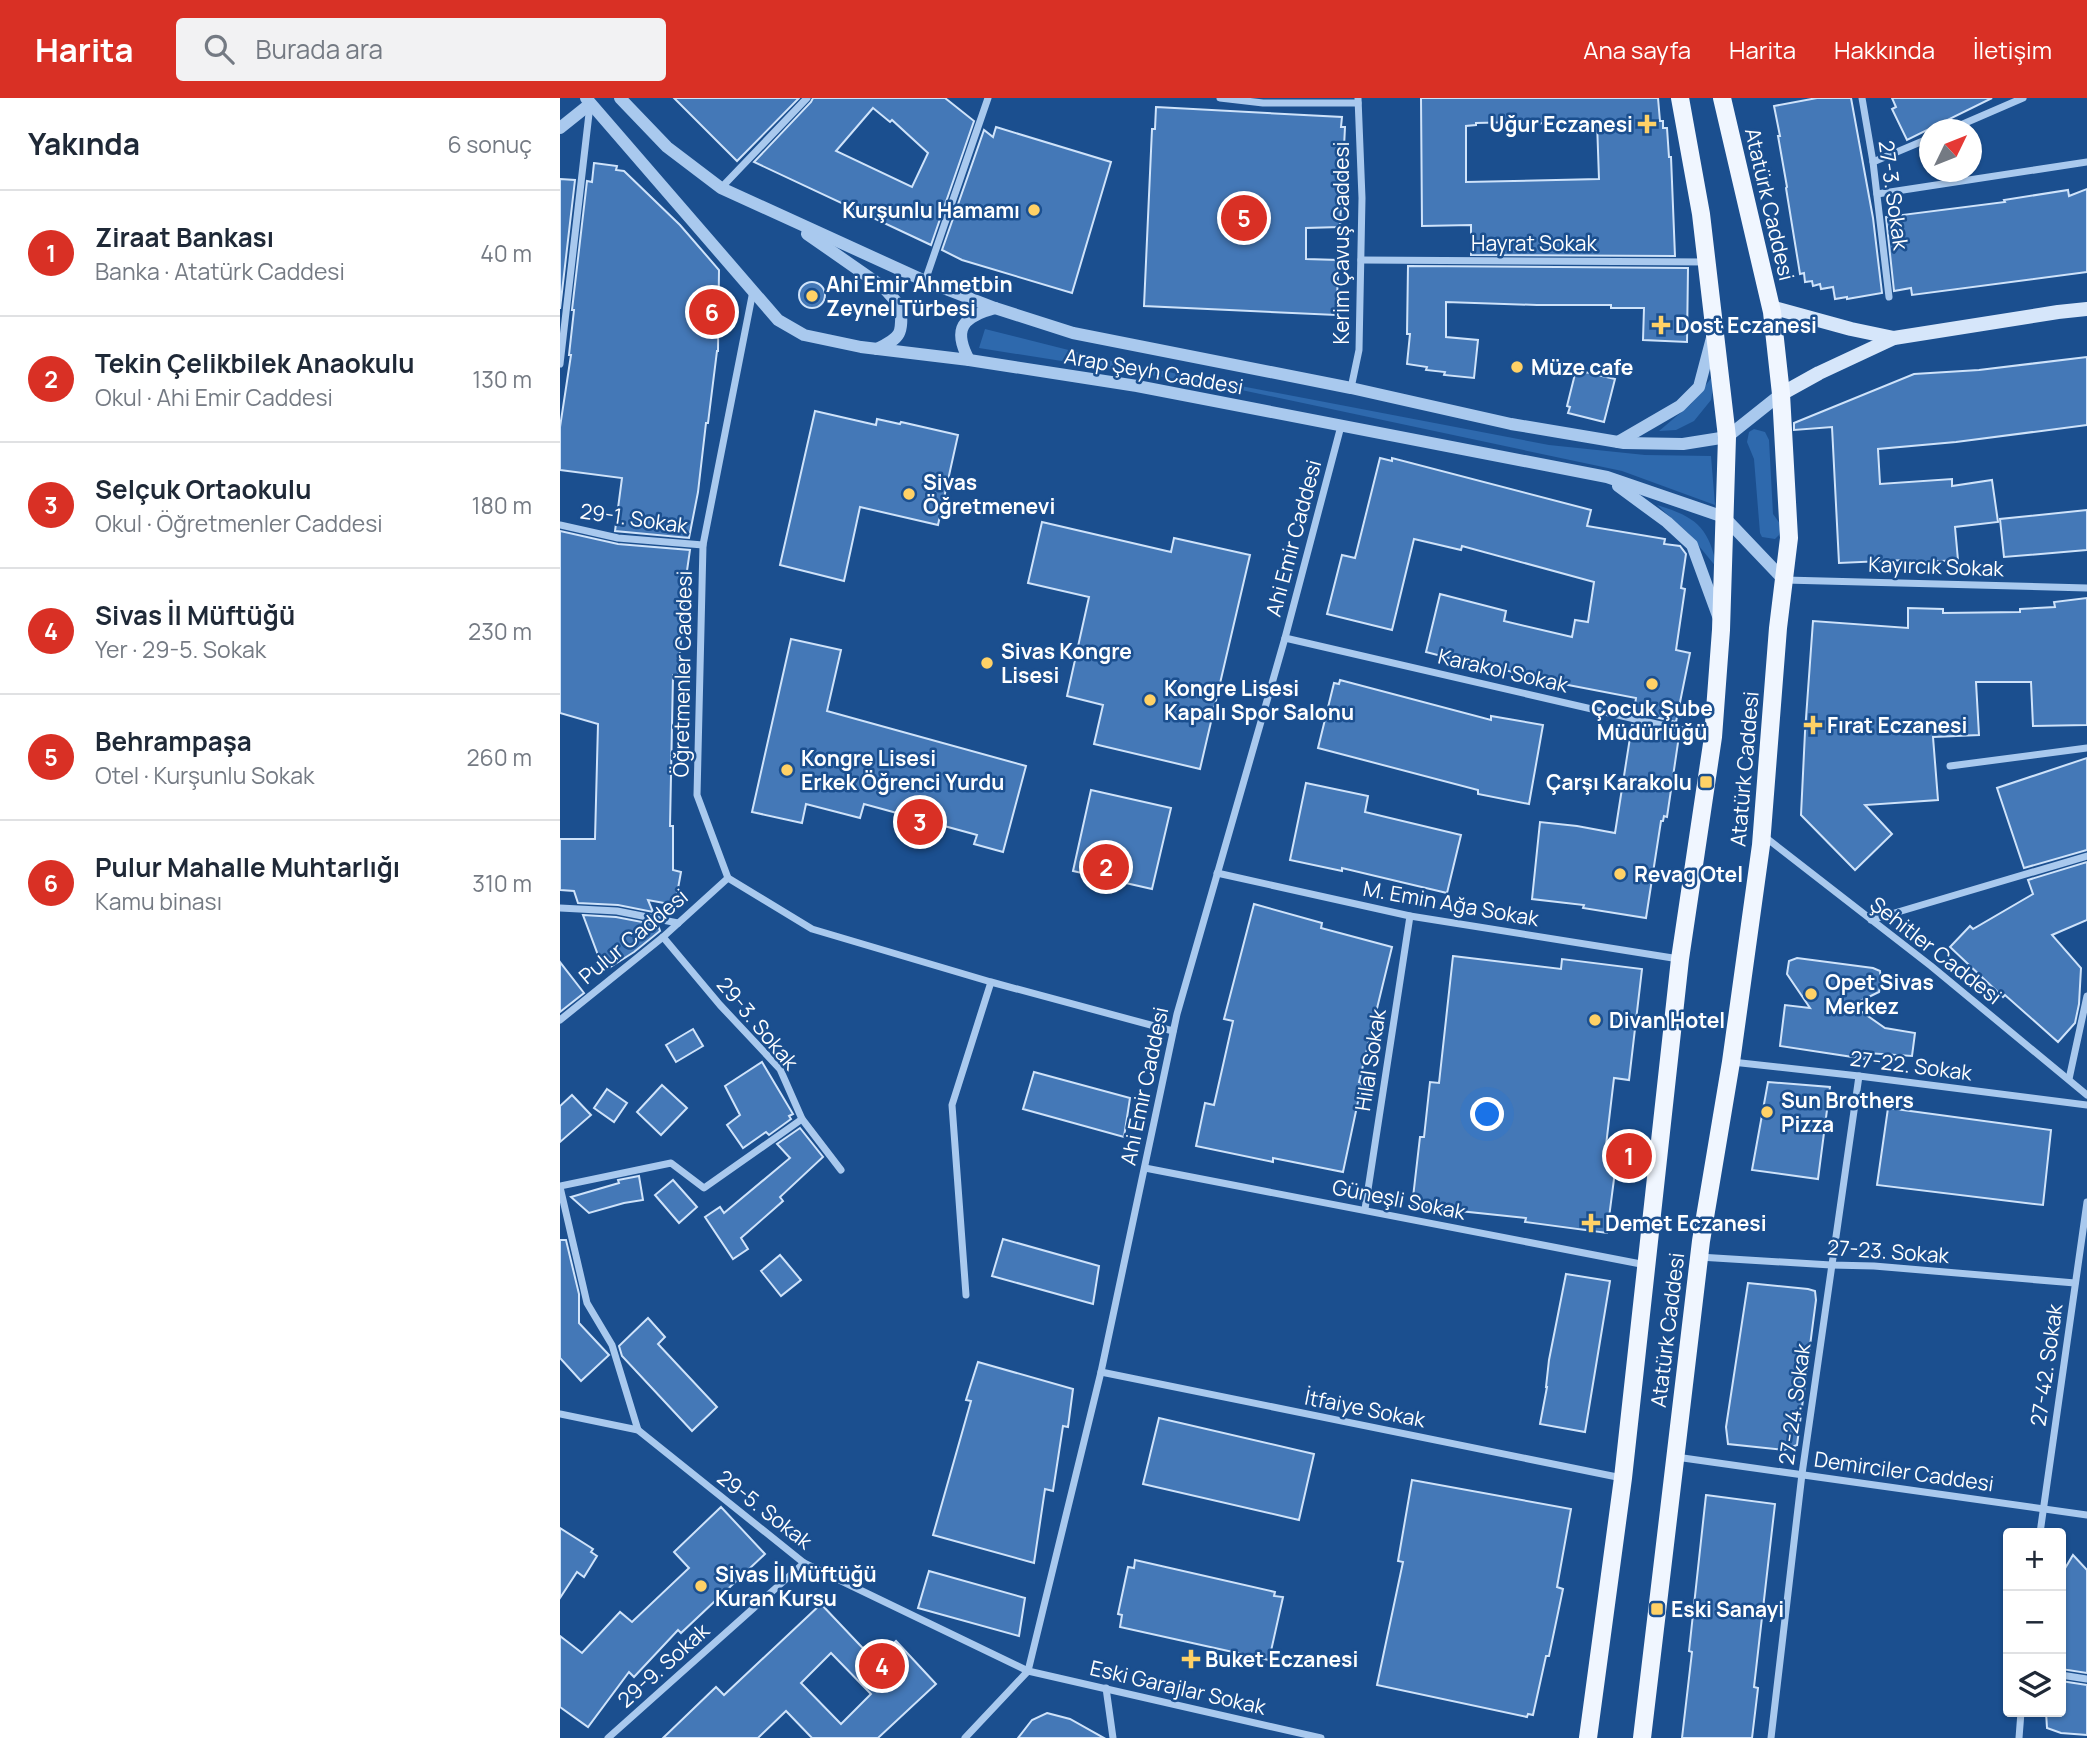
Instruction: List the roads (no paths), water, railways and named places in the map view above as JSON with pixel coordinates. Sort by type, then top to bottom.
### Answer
[{"type":"main road","name":"Atatürk Caddesi","points":[[1588,1738],[1623,1478],[1680,959],[1713,737],[1721,625],[1727,437],[1701,214],[1680,98]]},
{"type":"main road","name":"Atatürk Caddesi","points":[[1642,1738],[1699,1257],[1731,1062],[1762,835],[1778,628],[1789,538],[1781,394],[1771,307],[1722,98]]},
{"type":"main road","points":[[1771,307],[1895,338]]},
{"type":"main road","points":[[1781,394],[1895,338],[2087,309]]},
{"type":"street","name":"Arap Şeyh Caddesi","points":[[620,98],[667,147],[721,188],[925,281],[995,308],[1073,333],[1351,388],[1511,424],[1618,442],[1683,444],[1727,437],[1781,394]]},
{"type":"street","points":[[721,188],[807,98]]},
{"type":"street","points":[[925,281],[988,98]]},
{"type":"street","points":[[1220,98],[1358,100]]},
{"type":"street","name":"27-3. Sokak","points":[[1862,98],[1873,162],[1889,297]]},
{"type":"street","points":[[1974,119],[2023,98]]},
{"type":"street","name":"Kerim Çavuş Caddesi","points":[[1351,388],[1359,350],[1362,198],[1358,100]]},
{"type":"street","name":"Arap Şeyh Caddesi","points":[[588,101],[778,320],[804,335],[877,349],[1138,386],[1607,477],[1724,517],[1784,580]]},
{"type":"street","points":[[560,128],[588,101]]},
{"type":"street","points":[[560,364],[588,101]]},
{"type":"street","points":[[1873,162],[1919,143]]},
{"type":"street","points":[[1877,194],[2087,162]]},
{"type":"street","points":[[781,216],[883,287],[901,307],[902,329],[894,341],[877,349]]},
{"type":"street","name":"Hayrat Sokak","points":[[1361,260],[1707,262]]},
{"type":"street","name":"Öğretmenler Caddesi","points":[[728,878],[697,795],[703,545],[753,291]]},
{"type":"street","points":[[969,360],[962,347],[960,330],[965,321],[995,308]]},
{"type":"street","points":[[1618,442],[1680,406],[1699,387],[1715,327]]},
{"type":"street","name":"Ahi Emir Caddesi","points":[[965,1738],[1028,1671],[1101,1373],[1173,1031],[1285,638],[1341,426]]},
{"type":"street","points":[[1607,477],[1667,522],[1692,545],[1721,625]]},
{"type":"street","name":"29-1. Sokak","points":[[560,525],[618,538],[703,545]]},
{"type":"street","name":"Kayırcık Sokak","points":[[1784,580],[2087,588]]},
{"type":"street","name":"Karakol Sokak","points":[[1285,638],[1713,737]]},
{"type":"street","points":[[1950,766],[2087,748]]},
{"type":"street","name":"Şehitler Caddesi","points":[[1762,835],[1931,966],[2087,1095]]},
{"type":"street","points":[[1871,920],[2087,856]]},
{"type":"street","name":"M. Emin Ağa Sokak","points":[[1217,873],[1410,916],[1680,959]]},
{"type":"street","points":[[728,878],[812,929],[991,982],[1173,1031]]},
{"type":"street","name":"Pulur Caddesi","points":[[560,1020],[663,937],[728,878]]},
{"type":"street","points":[[560,908],[617,911],[678,923]]},
{"type":"street","name":"Hilal Sokak","points":[[1365,1209],[1410,916]]},
{"type":"street","name":"29-3. Sokak","points":[[663,937],[779,1069],[802,1118],[841,1171]]},
{"type":"street","points":[[967,1296],[952,1105],[991,982]]},
{"type":"street","points":[[2069,1079],[2087,996]]},
{"type":"street","name":"27-22. Sokak","points":[[1731,1062],[2087,1105]]},
{"type":"street","name":"27-24. Sokak","points":[[1771,1738],[1802,1474],[1860,1076]]},
{"type":"street","points":[[638,1430],[612,1345],[587,1303],[560,1186],[671,1163],[704,1188],[802,1118]]},
{"type":"street","name":"Güneşli Sokak","points":[[1145,1168],[1647,1265]]},
{"type":"street","name":"27-42. Sokak","points":[[2041,1528],[2087,1202]]},
{"type":"street","name":"27-23. Sokak","points":[[1699,1257],[1874,1266],[2075,1283]]},
{"type":"street","name":"İtfaiye Sokak","points":[[1101,1373],[1623,1478]]},
{"type":"street","name":"29-5. Sokak","points":[[560,1414],[638,1430],[804,1563],[1028,1671]]},
{"type":"street","name":"Demirciler Caddesi","points":[[1675,1457],[2087,1515]]},
{"type":"street","name":"29-9. Sokak","points":[[608,1738],[804,1563]]},
{"type":"street","name":"Eski Garajlar Sokak","points":[[1028,1671],[1321,1738]]},
{"type":"street","points":[[2066,1676],[2087,1679]]},
{"type":"street","points":[[1106,1688],[1113,1738]]},
{"type":"street","points":[[2018,1738],[2020,1717]]},
{"type":"place","name":"Uğur Eczanesi","points":[[1647,124]]},
{"type":"place","name":"Kurşunlu Hamamı","points":[[1034,210]]},
{"type":"place","name":"Behrampaşa","points":[[1244,218]]},
{"type":"place","name":"Ahi Emir Ahmetbin Zeynel Türbesi","points":[[812,296]]},
{"type":"place","name":"Pulur Mahalle Muhtarlığı","points":[[712,312]]},
{"type":"place","name":"Dost Eczanesi","points":[[1661,325]]},
{"type":"place","name":"Müze cafe","points":[[1517,367]]},
{"type":"place","name":"Sivas Öğretmenevi","points":[[909,494]]},
{"type":"place","name":"Sivas Kongre Lisesi","points":[[987,663]]},
{"type":"place","name":"Çocuk Şube Müdürlüğü","points":[[1652,684]]},
{"type":"place","name":"Kongre Lisesi Kapalı Spor Salonu","points":[[1150,700]]},
{"type":"place","name":"Fırat Eczanesi","points":[[1813,725]]},
{"type":"place","name":"Kongre Lisesi Erkek Öğrenci Yurdu","points":[[787,770]]},
{"type":"place","name":"Çarşı Karakolu","points":[[1706,782]]},
{"type":"place","name":"Selçuk Ortaokulu","points":[[920,822]]},
{"type":"place","name":"Tekin Çelikbilek Anaokulu","points":[[1106,867]]},
{"type":"place","name":"Revag Otel","points":[[1620,874]]},
{"type":"place","name":"Opet Sivas Merkez","points":[[1811,994]]},
{"type":"place","name":"Divan Hotel","points":[[1595,1020]]},
{"type":"place","name":"Sun Brothers Pizza","points":[[1767,1112]]},
{"type":"place","name":"Ziraat Bankası","points":[[1629,1156]]},
{"type":"place","name":"Demet Eczanesi","points":[[1591,1223]]},
{"type":"place","name":"Sivas İl Müftüğü Kuran Kursu","points":[[701,1586]]},
{"type":"place","name":"Eski Sanayi","points":[[1657,1609]]},
{"type":"place","name":"Buket Eczanesi","points":[[1191,1659]]},
{"type":"place","name":"Sivas İl Müftüğü","points":[[882,1666]]}]
